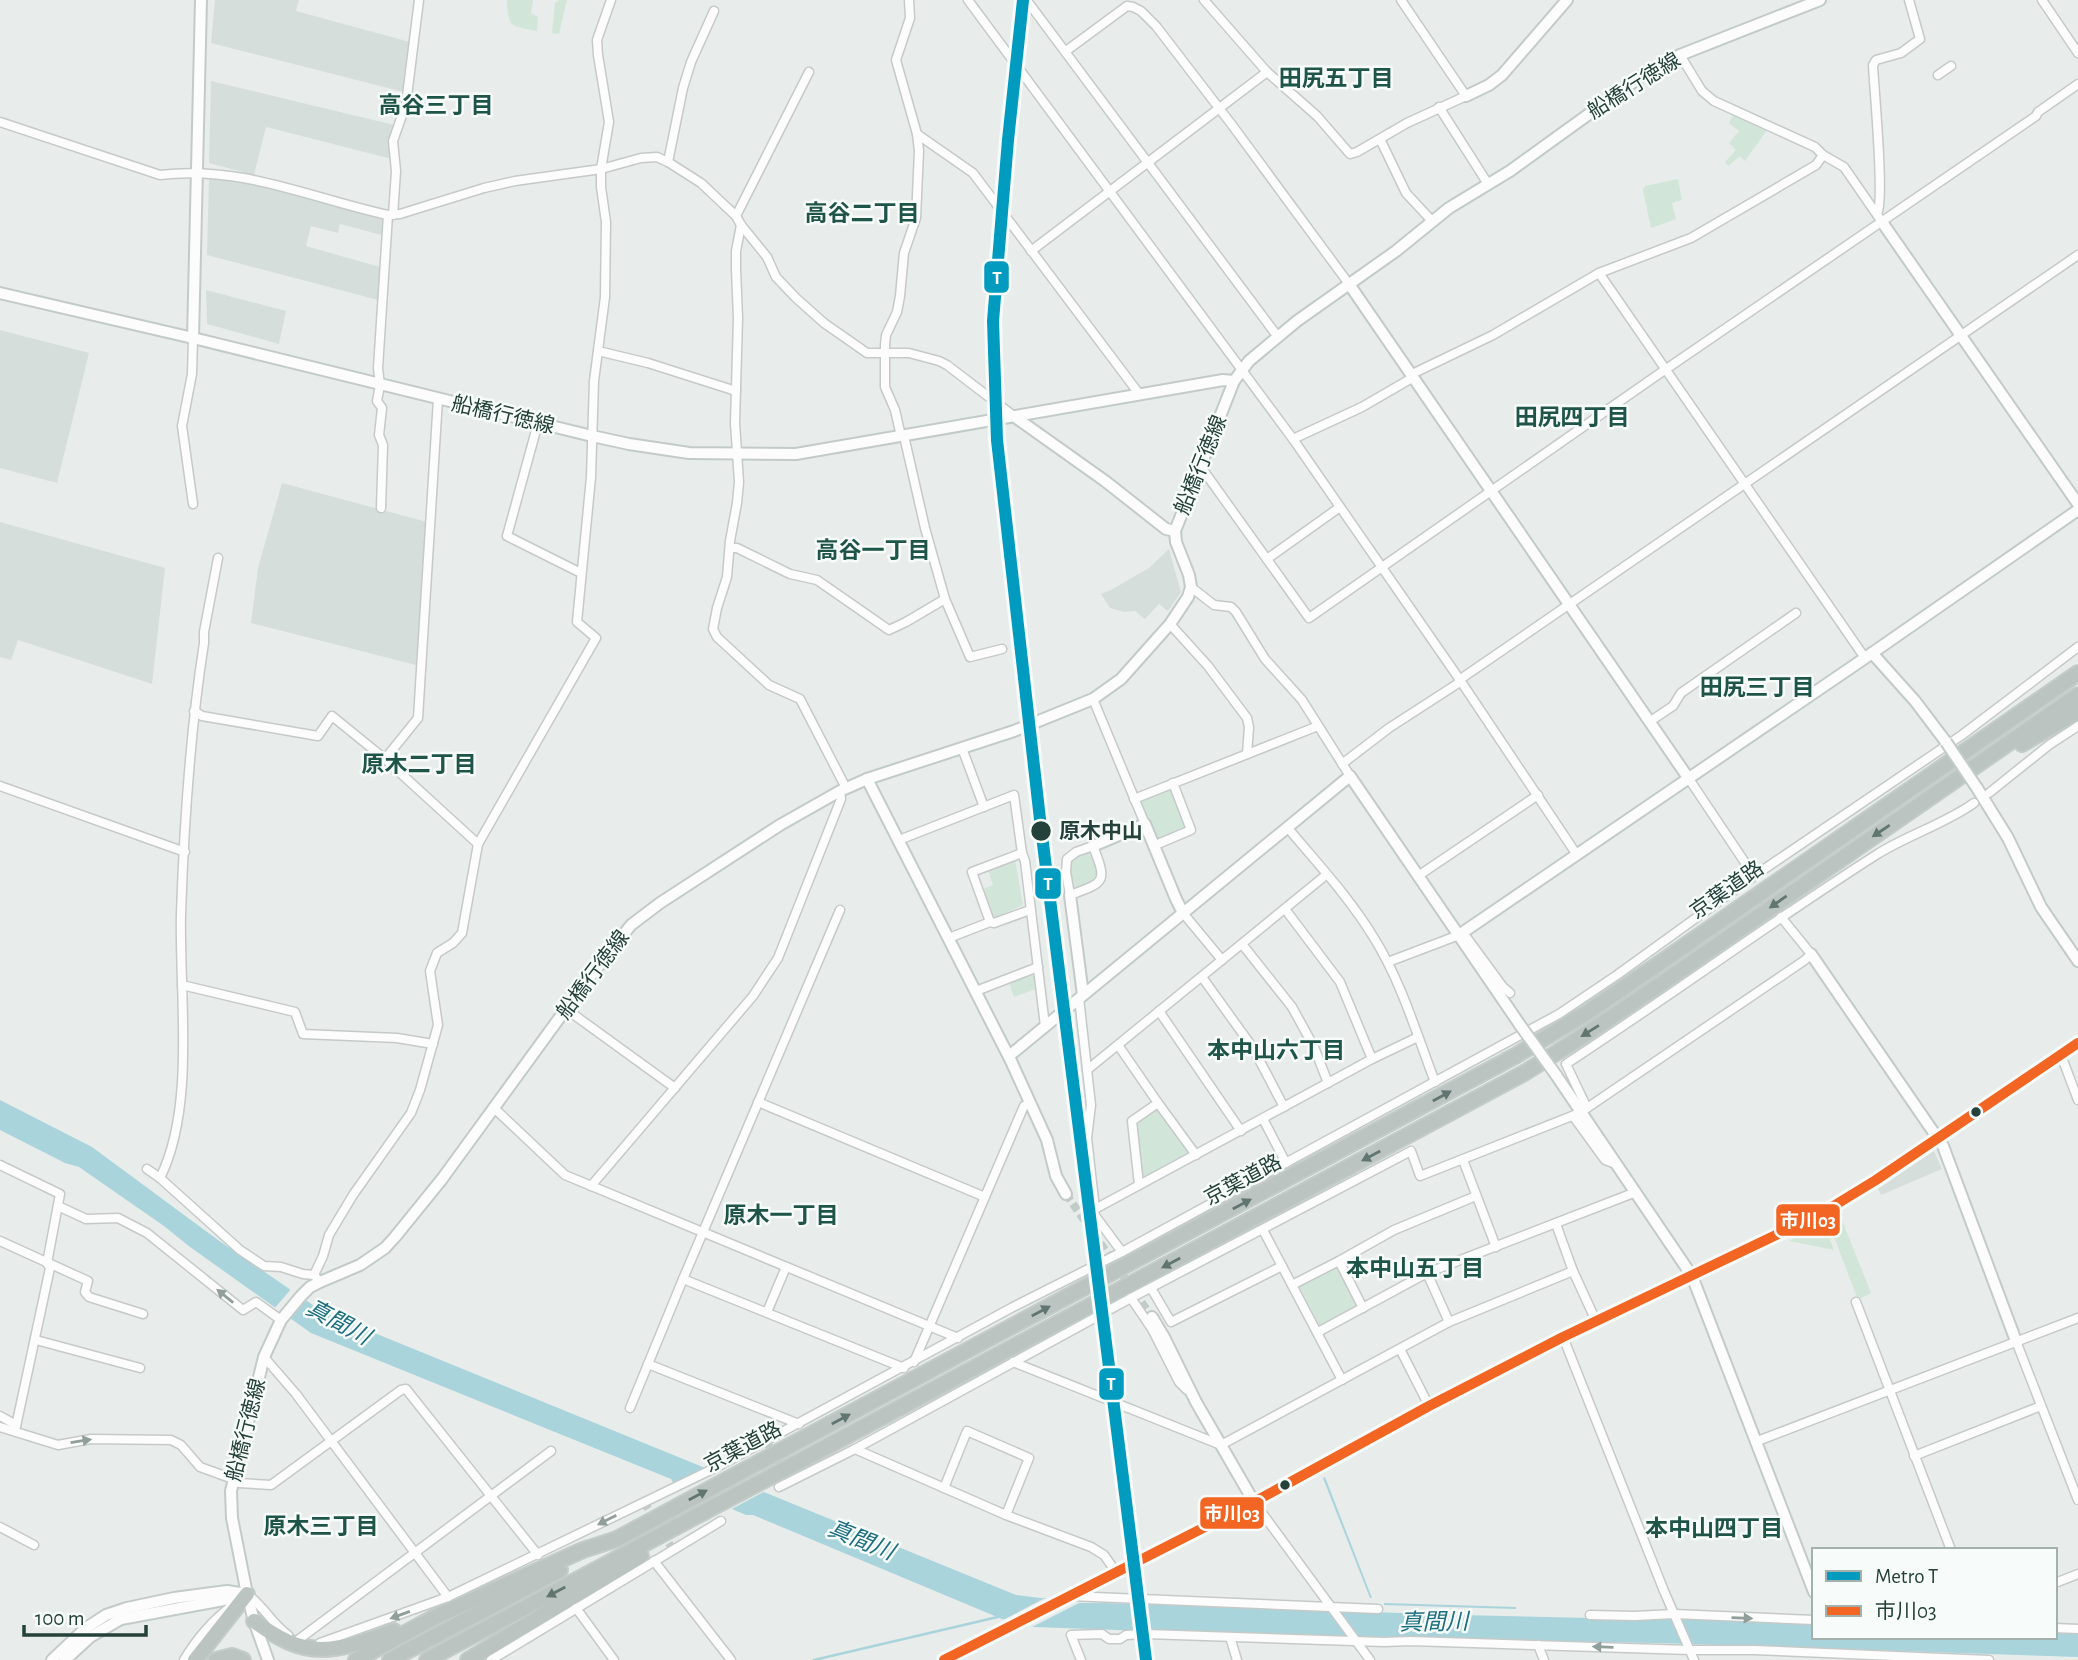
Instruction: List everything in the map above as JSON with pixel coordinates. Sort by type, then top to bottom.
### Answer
[{"type":"highway","name":"京葉道路","points":[[390,1660],[1515,1056],[1588,1012],[2078,673]]},
{"type":"highway","name":"京葉道路","points":[[427,1660],[1526,1072],[1661,984],[2078,695]]},
{"type":"highway","points":[[1912,810],[2078,711]]},
{"type":"highway","points":[[468,1660],[665,1541],[702,1513]]},
{"type":"highway","points":[[356,1660],[435,1617],[583,1550],[617,1539]]},
{"type":"highway","points":[[195,1660],[247,1594]]},
{"type":"highway","points":[[254,1621],[269,1637],[291,1651],[317,1656],[330,1654],[435,1617]]},
{"type":"highway","points":[[459,1660],[531,1622]]},
{"type":"highway","points":[[216,1660],[232,1656],[243,1660]]},
{"type":"street","points":[[193,504],[182,426],[192,374],[201,0]]},
{"type":"street","points":[[381,508],[383,445],[379,435],[382,408],[377,401],[380,385],[378,368],[396,171],[393,141],[405,104],[419,0]]},
{"type":"street","points":[[147,1169],[240,1250],[264,1266],[281,1267],[317,1278],[328,1235],[411,1113],[438,1025],[430,971],[438,953],[462,933],[478,844],[596,638],[578,622],[591,477],[594,381],[605,297],[606,222],[601,169],[609,122],[597,40],[611,0]]},
{"type":"street","points":[[909,0],[909,18],[896,60],[917,134],[919,151],[916,218],[904,253],[897,312],[886,335],[884,387],[895,410],[945,599],[971,657],[1002,649]]},
{"type":"street","points":[[968,0],[1293,439],[1538,794],[1577,855]]},
{"type":"street","points":[[1204,0],[1268,72],[1317,116],[1350,154],[1439,107],[1489,85],[1502,75],[1567,0]]},
{"type":"street","points":[[1401,0],[1466,96]]},
{"type":"street","name":"船橋行徳線","points":[[268,1660],[247,1594],[230,1505],[233,1479],[264,1357],[282,1318],[317,1278],[360,1265],[385,1248],[422,1205],[611,948],[636,920],[780,825],[843,790],[867,779],[1014,731],[1093,699],[1121,679],[1170,624],[1191,587],[1175,531],[1234,381],[1242,369],[1278,337],[1396,251],[1448,208],[1510,171],[1626,86],[1680,55],[1819,0]]},
{"type":"street","points":[[1880,218],[1873,65],[1876,60],[1901,53],[1920,39],[1909,0]]},
{"type":"street","points":[[2042,0],[2078,53]]},
{"type":"street","points":[[1028,2],[1278,337]]},
{"type":"street","points":[[1066,51],[1127,6],[1141,11],[1156,26],[1349,284],[1754,876]]},
{"type":"street","points":[[668,162],[683,88],[714,11]]},
{"type":"street","points":[[1680,55],[1702,91],[1709,97],[1815,147],[1844,167],[2078,504]]},
{"type":"street","points":[[1938,75],[1951,66]]},
{"type":"street","points":[[591,1186],[752,996],[778,958],[843,790],[800,699],[769,685],[717,637],[714,631],[717,608],[727,577],[739,482],[736,455],[738,220],[809,72]]},
{"type":"street","points":[[1031,251],[1268,72]]},
{"type":"street","points":[[1201,467],[1309,618],[1880,218],[2036,116],[2078,84]]},
{"type":"street","points":[[1439,107],[1488,184]]},
{"type":"street","points":[[0,122],[160,175],[228,174],[390,215],[504,184],[657,157],[701,183],[738,220],[767,257],[776,277],[815,315],[867,353],[909,353],[939,361],[1105,481],[1166,529],[1175,531]]},
{"type":"street","points":[[917,134],[973,173],[1140,395]]},
{"type":"street","points":[[1380,139],[1406,193],[1432,222]]},
{"type":"street","points":[[1293,439],[1341,417],[1493,335],[1600,273],[1691,238],[1816,165],[1823,155]]},
{"type":"street","points":[[1342,764],[2078,255]]},
{"type":"street","points":[[1600,273],[1868,656],[1915,701],[1946,742],[2008,838],[2041,907],[2078,961]]},
{"type":"street","name":"船橋行徳線","points":[[0,293],[592,436],[689,453],[796,454],[1223,380],[1234,381]]},
{"type":"street","points":[[598,351],[656,365],[736,391]]},
{"type":"street","points":[[385,759],[418,718],[438,399]]},
{"type":"street","points":[[538,423],[507,536],[581,573]]},
{"type":"street","points":[[1267,558],[1340,507]]},
{"type":"street","points":[[1388,962],[1459,935],[2078,510]]},
{"type":"street","points":[[730,548],[737,548],[790,573],[817,580],[889,629],[945,599]]},
{"type":"street","points":[[160,1178],[169,1161],[182,1080],[181,915],[194,711],[204,632],[218,558]]},
{"type":"street","points":[[1191,587],[1214,605],[1231,607],[1236,612],[1258,648],[1302,700],[1350,776],[1692,1276],[1812,1587]]},
{"type":"street","points":[[1649,722],[1673,706],[1681,692],[1796,613]]},
{"type":"street","points":[[1170,624],[1208,666],[1247,718],[1247,754]]},
{"type":"street","points":[[52,1660],[86,1628],[106,1615],[174,1598],[227,1591],[247,1594],[283,1632],[299,1640],[318,1644],[329,1641],[448,1597],[719,1466],[1122,1252],[1559,1014],[1754,876],[1962,735],[2078,647]]},
{"type":"street","points":[[1093,699],[1175,900],[1222,960]]},
{"type":"street","points":[[194,711],[202,716],[318,736],[332,716],[385,759],[478,844]]},
{"type":"street","points":[[1134,799],[1318,726]]},
{"type":"street","points":[[1989,793],[2049,745],[2078,726]]},
{"type":"street","points":[[962,748],[984,807]]},
{"type":"street","points":[[1009,1056],[1350,776]]},
{"type":"street","points":[[867,779],[1009,1056],[1047,1140],[1056,1176],[1066,1194]]},
{"type":"street","points":[[1153,846],[1191,830],[1173,783]]},
{"type":"street","points":[[0,786],[185,852]]},
{"type":"street","points":[[1418,876],[1538,794]]},
{"type":"street","points":[[899,840],[1014,796],[1045,1026]]},
{"type":"street","points":[[1616,1164],[1605,1160],[1580,1112],[1566,1064],[1879,853],[1926,831],[1974,803]]},
{"type":"street","points":[[1122,1252],[1093,1213],[1095,1209],[1087,1138],[1091,1105],[1066,872],[1067,859],[1076,852],[1144,824]]},
{"type":"street","points":[[1287,827],[1375,938],[1388,962],[1435,1082]]},
{"type":"street","points":[[1070,895],[1100,881],[1103,871],[1093,846]]},
{"type":"street","points":[[990,922],[972,872],[1021,853]]},
{"type":"street","points":[[1087,1070],[1326,875]]},
{"type":"street","points":[[1285,909],[1340,982],[1373,1059]]},
{"type":"street","points":[[630,1408],[840,910]]},
{"type":"street","points":[[949,938],[1030,910]]},
{"type":"street","points":[[1781,917],[1811,954],[1943,1146],[2078,1500]]},
{"type":"street","points":[[1459,935],[1467,938],[1510,993]]},
{"type":"street","points":[[1242,944],[1292,1007],[1314,1047],[1328,1083]]},
{"type":"street","points":[[779,1487],[855,1449],[1131,1298],[1410,1151],[1420,1177],[1580,1112],[1811,954]]},
{"type":"street","points":[[976,991],[1038,967]]},
{"type":"street","points":[[1202,977],[1253,1048],[1284,1107]]},
{"type":"street","points":[[182,985],[295,1012],[303,1034],[397,1038],[432,1044]]},
{"type":"street","points":[[566,1010],[675,1088]]},
{"type":"street","points":[[1159,1011],[1241,1131]]},
{"type":"street","points":[[1095,1209],[1418,1037]]},
{"type":"street","points":[[944,1660],[1254,1502],[1429,1406],[1563,1337],[1822,1213],[1938,1139],[2078,1044]]},
{"type":"street","points":[[1118,1045],[1196,1155]]},
{"type":"street","points":[[2059,1056],[2078,1100]]},
{"type":"street","points":[[758,1102],[985,1197]]},
{"type":"street","points":[[1139,1185],[1132,1121],[1158,1102]]},
{"type":"street","points":[[914,1362],[1024,1106],[1030,1103]]},
{"type":"street","points":[[494,1108],[565,1175],[958,1338]]},
{"type":"street","points":[[1263,1119],[1286,1163]]},
{"type":"street","points":[[1463,1160],[1496,1247]]},
{"type":"street","points":[[0,1165],[60,1194],[47,1263],[50,1268],[16,1428]]},
{"type":"street","points":[[1318,1332],[1427,1273],[1636,1192]]},
{"type":"street","points":[[1292,1285],[1394,1230],[1476,1196]]},
{"type":"street","points":[[58,1206],[86,1219],[118,1218],[147,1234],[243,1310],[256,1302],[282,1318]]},
{"type":"street","points":[[1556,1224],[1573,1271],[1596,1321]]},
{"type":"street","points":[[1263,1230],[1342,1380]]},
{"type":"street","points":[[0,1241],[88,1281],[85,1292],[89,1297],[143,1314]]},
{"type":"street","points":[[1339,1261],[1363,1308]]},
{"type":"street","points":[[1151,1288],[1171,1322],[1282,1266]]},
{"type":"street","points":[[766,1312],[786,1267]]},
{"type":"street","points":[[1013,1362],[1221,1445],[1449,1322],[1573,1271]]},
{"type":"street","points":[[1427,1273],[1449,1322]]},
{"type":"street","points":[[683,1279],[904,1368]]},
{"type":"street","points":[[1131,1298],[1152,1329],[1179,1382],[1192,1394]]},
{"type":"street","points":[[1856,1302],[1950,1548]]},
{"type":"street","points":[[1152,1317],[1192,1394],[1254,1502],[1370,1660]]},
{"type":"street","points":[[1755,1442],[2078,1318]]},
{"type":"street","points":[[1563,1337],[1694,1660]]},
{"type":"street","points":[[36,1340],[140,1368]]},
{"type":"street","points":[[1400,1349],[1429,1406]]},
{"type":"street","points":[[264,1357],[296,1394],[448,1597]]},
{"type":"street","points":[[648,1364],[799,1424]]},
{"type":"street","points":[[0,1416],[16,1428],[58,1444],[92,1439],[172,1440],[200,1467],[239,1483],[271,1485],[406,1389],[538,1555]]},
{"type":"street","points":[[1914,1456],[2041,1406]]},
{"type":"street","points":[[0,1427],[16,1428]]},
{"type":"street","points":[[943,1488],[967,1431],[1029,1458],[1006,1515]]},
{"type":"street","points":[[855,1449],[1006,1515],[1091,1547],[1104,1555],[1116,1572]]},
{"type":"street","points":[[299,1640],[551,1451]]},
{"type":"street","points":[[495,1659],[721,1521]]},
{"type":"street","points":[[0,1527],[34,1545]]},
{"type":"street","points":[[654,1561],[731,1660]]},
{"type":"street","points":[[2057,1582],[2078,1574]]},
{"type":"street","points":[[65,1660],[90,1637],[121,1619],[247,1594]]},
{"type":"street","points":[[184,1660],[223,1612],[247,1594]]},
{"type":"street","points":[[1067,1597],[1378,1609]]},
{"type":"street","points":[[576,1608],[614,1660]]},
{"type":"street","points":[[1590,1615],[1812,1620]]},
{"type":"street","points":[[2057,1628],[2078,1629]]},
{"type":"street","points":[[1081,1660],[1071,1634],[1102,1634],[1109,1639],[1146,1634],[1754,1650],[1989,1660]]},
{"type":"street","points":[[1146,1634],[1150,1660]]},
{"type":"street","points":[[1230,1637],[1237,1660]]},
{"type":"street","points":[[1538,1644],[1544,1660]]},
{"type":"shaded area","points":[[215,0],[299,0],[296,11],[410,42],[404,92],[211,43]]},
{"type":"shaded area","points":[[211,81],[394,125],[392,159],[266,127],[254,175],[209,163]]},
{"type":"shaded area","points":[[209,177],[254,183],[383,219],[382,235],[340,224],[338,233],[311,226],[306,246],[380,267],[378,300],[207,255]]},
{"type":"shaded area","points":[[206,290],[286,311],[279,344],[207,324]]},
{"type":"shaded area","points":[[0,330],[89,353],[57,483],[0,468]]},
{"type":"shaded area","points":[[282,483],[427,522],[416,665],[251,623],[258,568]]},
{"type":"shaded area","points":[[0,522],[165,568],[152,684],[18,640],[11,660],[0,657]]},
{"type":"shaded area","points":[[1169,549],[1181,592],[1168,611],[1159,604],[1145,619],[1135,611],[1124,612],[1110,608],[1101,594],[1149,568]]},
{"type":"shaded area","points":[[1934,1151],[1942,1169],[1881,1195],[1878,1189]]},
{"type":"green space","points":[[507,0],[533,0],[531,13],[538,17],[537,31],[512,24],[508,16]]},
{"type":"green space","points":[[567,0],[559,34],[552,33],[555,3]]},
{"type":"green space","points":[[1733,114],[1767,130],[1745,161],[1740,156],[1728,166],[1725,162],[1736,150],[1729,143],[1739,131],[1729,123]]},
{"type":"green space","points":[[1678,179],[1682,200],[1672,203],[1676,219],[1651,228],[1643,190],[1645,186]]},
{"type":"green space","points":[[1171,788],[1186,826],[1185,829],[1158,841],[1140,799]]},
{"type":"green space","points":[[1088,852],[1095,857],[1098,876],[1091,883],[1077,889],[1070,878],[1070,866],[1074,858]]},
{"type":"green space","points":[[1015,859],[1023,905],[996,917],[990,915],[981,890],[993,885],[988,870]]},
{"type":"green space","points":[[1034,976],[1036,989],[1014,997],[1009,983]]},
{"type":"green space","points":[[1155,1109],[1188,1151],[1187,1155],[1146,1177],[1142,1175],[1136,1124]]},
{"type":"green space","points":[[1840,1215],[1871,1293],[1858,1300],[1828,1221]]},
{"type":"green space","points":[[1824,1223],[1834,1250],[1789,1241]]},
{"type":"green space","points":[[1336,1267],[1358,1307],[1320,1326],[1299,1286]]},
{"type":"water","name":"真間川","points":[[0,1100],[92,1147],[218,1240],[323,1312],[1016,1595],[1082,1603],[1812,1623],[1812,1639],[2057,1639],[2057,1631],[2078,1632],[2078,1657],[1034,1627],[1002,1619],[753,1515],[746,1515],[674,1484],[671,1479],[311,1333],[79,1167],[65,1163],[0,1130]]},
{"type":"water","points":[[1325,1477],[1372,1598],[1323,1478]]},
{"type":"water","points":[[1384,1605],[1516,1607],[1516,1609]]},
{"type":"pier","points":[[292,1288],[307,1299],[288,1320],[273,1310]]},
{"type":"pier","points":[[720,1469],[769,1489],[728,1511],[680,1490]]},
{"type":"pier","points":[[1043,1599],[1083,1601],[1032,1627],[1003,1620]]},
{"type":"waterway","points":[[814,1660],[1002,1616]]},
{"type":"tunnel","points":[[1066,1194],[1152,1317]]},
{"type":"tunnel","points":[[766,1441],[785,1473]]},
{"type":"tunnel","points":[[644,1502],[673,1550]]},
{"type":"metro line","name":"T","points":[[1023,0],[993,321],[997,440],[1041,828],[1146,1660]]},
{"type":"transit line","name":"市川03","points":[[944,1660],[1254,1502],[1429,1406],[1563,1337],[1822,1213],[1876,1180],[2078,1043]]},
{"type":"place","name":"原木中山","points":[[1041,831]]},
{"type":"district","name":"田尻五丁目","points":[[1336,79]]},
{"type":"district","name":"高谷三丁目","points":[[436,106]]},
{"type":"district","name":"高谷二丁目","points":[[862,214]]},
{"type":"district","name":"田尻四丁目","points":[[1572,418]]},
{"type":"district","name":"高谷一丁目","points":[[873,551]]},
{"type":"district","name":"田尻三丁目","points":[[1757,688]]},
{"type":"district","name":"原木二丁目","points":[[419,765]]},
{"type":"district","name":"本中山六丁目","points":[[1276,1051]]},
{"type":"district","name":"原木一丁目","points":[[781,1216]]},
{"type":"district","name":"本中山五丁目","points":[[1415,1269]]},
{"type":"district","name":"原木三丁目","points":[[321,1527]]},
{"type":"district","name":"本中山四丁目","points":[[1714,1529]]}]
